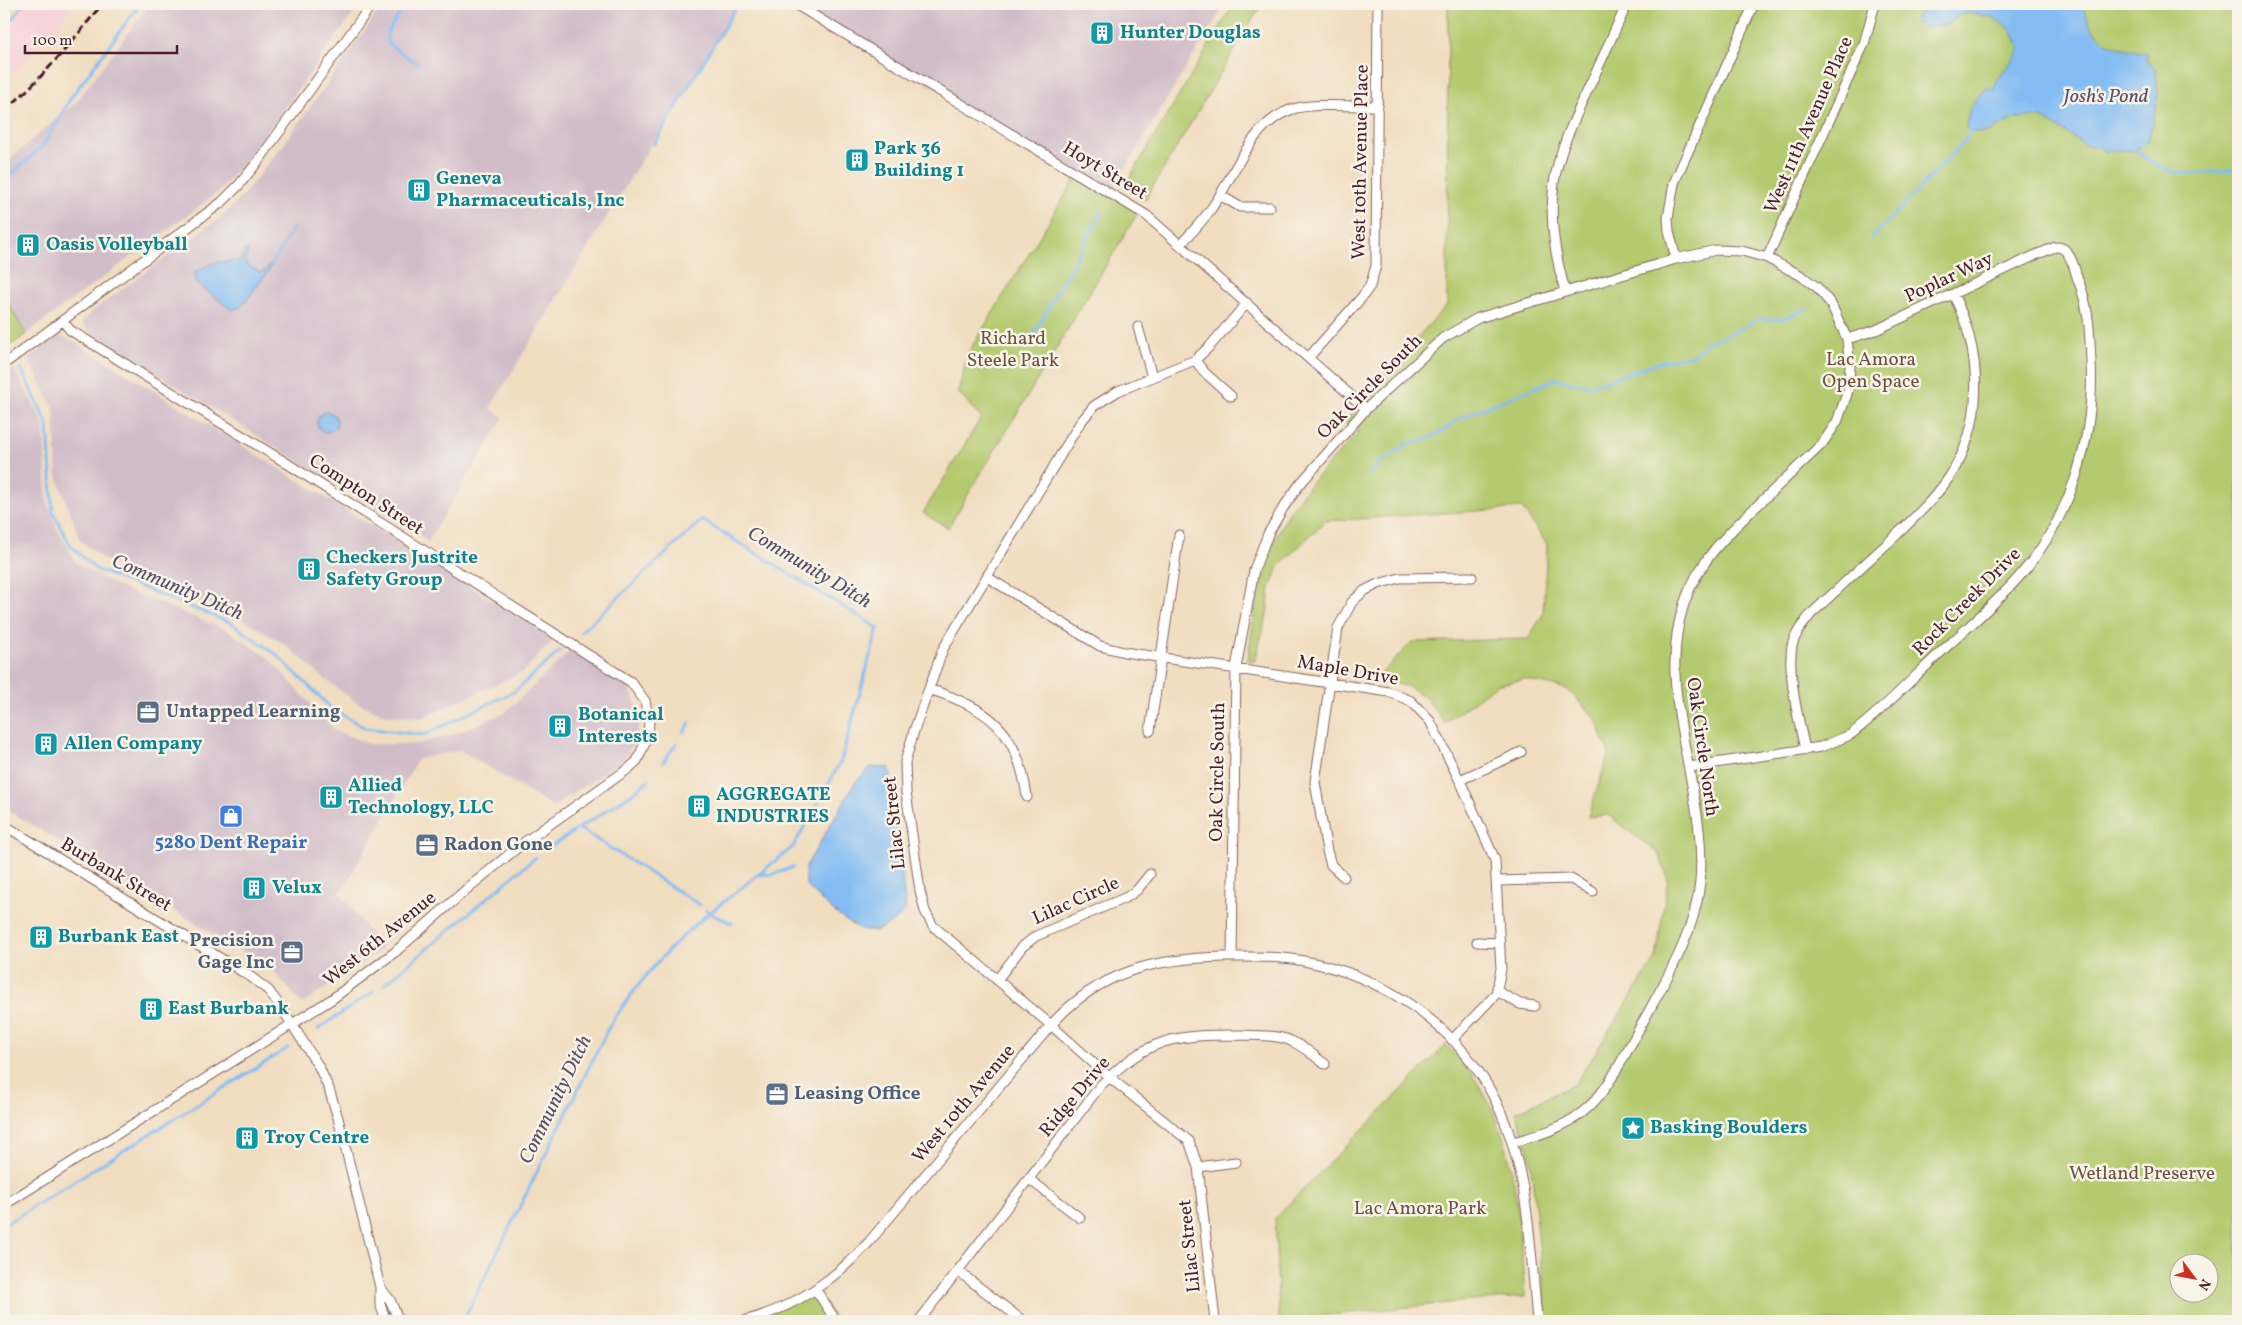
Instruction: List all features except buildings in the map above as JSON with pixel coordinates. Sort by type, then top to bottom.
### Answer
[{"type":"street","points":[[4,364],[214,209],[230,194],[268,148],[372,4]]},
{"type":"street","name":"Hoyt Street","points":[[795,4],[1146,214],[1366,408]]},
{"type":"street","name":"West 10th Avenue Place","points":[[1309,357],[1362,297],[1374,277],[1378,246],[1378,4]]},
{"type":"street","points":[[1565,292],[1553,240],[1552,209],[1554,182],[1561,154],[1573,123],[1627,4]]},
{"type":"street","points":[[1676,258],[1669,231],[1668,218],[1674,183],[1754,4]]},
{"type":"street","name":"West 11th Avenue Place","points":[[1767,258],[1864,44],[1875,4]]},
{"type":"street","points":[[1180,244],[1206,216],[1259,132],[1278,116],[1291,109],[1304,107],[1378,106]]},
{"type":"street","points":[[1220,195],[1240,207],[1270,207]]},
{"type":"street","name":"Poplar Way","points":[[1847,339],[1876,330],[2057,247],[2065,250]]},
{"type":"street","name":"Oak Circle South","points":[[1232,957],[1236,668],[1254,570],[1268,534],[1283,508],[1300,484],[1366,408],[1443,338],[1478,318],[1676,258],[1716,250],[1742,251],[1767,258],[1800,275],[1817,288],[1831,304],[1847,339]]},
{"type":"street","name":"Rock Creek Drive","points":[[1688,767],[1804,750],[1840,741],[1862,726],[2009,588],[2043,546],[2063,512],[2082,460],[2089,427],[2092,382],[2088,312],[2080,284],[2065,250]]},
{"type":"street","points":[[1804,750],[1791,667],[1792,646],[1797,632],[1812,614],[1930,502],[1954,469],[1969,434],[1976,395],[1975,360],[1968,328],[1954,294]]},
{"type":"street","name":"Lilac Street","points":[[1215,1321],[1198,1167],[1189,1142],[933,926],[925,911],[920,891],[906,792],[905,762],[943,649],[1080,423],[1094,406],[1118,391],[1195,360],[1210,346],[1247,303]]},
{"type":"street","name":"Compton Street","points":[[63,321],[70,330],[288,464],[574,645],[636,687],[645,700],[649,728],[642,752],[637,761],[565,814]]},
{"type":"street","points":[[1138,327],[1152,377]]},
{"type":"street","name":"Oak Circle North","points":[[1513,1142],[1555,1129],[1581,1115],[1594,1103],[1614,1075],[1679,955],[1694,916],[1700,881],[1699,836],[1674,660],[1677,630],[1687,596],[1698,573],[1717,545],[1822,444],[1831,432],[1842,412],[1848,390],[1850,367],[1847,339]]},
{"type":"street","points":[[1195,360],[1204,372],[1231,396]]},
{"type":"street","points":[[1150,731],[1180,535]]},
{"type":"street","name":"Maple Drive","points":[[987,577],[1100,646],[1124,652],[1389,692],[1411,701],[1430,720],[1492,851],[1497,868],[1498,881],[1501,969],[1497,991]]},
{"type":"street","points":[[1344,877],[1331,865],[1316,796],[1316,769],[1338,628],[1346,610],[1360,594],[1378,584],[1400,578],[1472,577]]},
{"type":"street","points":[[929,689],[960,699],[982,711],[994,721],[1015,749],[1021,766],[1027,797]]},
{"type":"street","points":[[1460,780],[1521,752]]},
{"type":"street","name":"West 6th Avenue","points":[[4,1204],[292,1024],[373,970],[522,844],[565,814]]},
{"type":"street","name":"Burbank Street","points":[[4,825],[252,977],[273,996],[319,1067],[334,1104],[380,1287],[380,1304],[386,1321]]},
{"type":"street","name":"Lilac Circle","points":[[997,980],[1022,947],[1036,936],[1127,898],[1137,890],[1150,874]]},
{"type":"street","points":[[1498,881],[1571,879],[1593,892]]},
{"type":"street","points":[[1477,942],[1500,943]]},
{"type":"street","name":"West 10th Avenue","points":[[744,1321],[796,1302],[816,1290],[849,1264],[870,1242],[1064,1011],[1085,995],[1130,971],[1168,960],[1232,957],[1305,961],[1361,978],[1404,1000],[1424,1014],[1452,1040],[1489,1089],[1503,1114],[1521,1168],[1536,1321]]},
{"type":"street","points":[[1452,1040],[1497,991],[1520,1004],[1535,1006]]},
{"type":"street","name":"Ridge Drive","points":[[919,1321],[1110,1077],[1123,1064],[1149,1047],[1180,1038],[1201,1035],[1264,1036],[1293,1042],[1325,1064]]},
{"type":"street","points":[[1198,1167],[1236,1162]]},
{"type":"street","points":[[1029,1179],[1080,1218]]},
{"type":"street","points":[[958,1271],[1023,1321]]},
{"type":"street","name":"Burbank Street","points":[[380,1287],[390,1300],[398,1321]]},
{"type":"street","points":[[816,1290],[836,1321]]},
{"type":"shaded area","points":[[27,4],[75,4],[13,75],[4,67],[4,31]]},
{"type":"shaded area","points":[[150,4],[360,4],[250,155],[219,192],[26,334],[4,296],[4,164],[77,101]]},
{"type":"shaded area","points":[[384,4],[737,4],[490,408],[504,417],[428,541],[91,333],[83,325],[83,321],[91,312],[218,219],[241,198],[283,145]]},
{"type":"shaded area","points":[[794,4],[1225,4],[1110,193]]},
{"type":"shaded area","points":[[61,336],[75,342],[554,639],[523,672],[421,718],[383,714],[356,702],[326,680],[287,646],[248,622],[103,559],[80,540],[57,476],[54,408],[28,359]]},
{"type":"shaded area","points":[[14,369],[41,418],[44,428],[47,500],[57,529],[76,563],[116,586],[227,630],[269,658],[335,731],[370,744],[416,744],[452,735],[506,712],[571,650],[629,687],[639,711],[637,739],[622,760],[553,807],[460,750],[418,759],[340,894],[383,949],[302,1004],[273,970],[4,808],[4,376]]},
{"type":"green space","points":[[1234,4],[1262,4],[1145,200],[1124,187]]},
{"type":"green space","name":"Lac Amora Open Space","points":[[1448,4],[2238,4],[2238,1321],[1547,1321],[1530,1156],[1516,1112],[1575,1084],[1656,958],[1668,879],[1658,853],[1608,815],[1588,817],[1609,753],[1596,719],[1567,689],[1524,679],[1496,685],[1445,723],[1424,696],[1407,686],[1375,680],[1412,642],[1528,639],[1543,614],[1547,544],[1522,508],[1325,521],[1279,566],[1270,588],[1267,614],[1255,661],[1248,660],[1260,584],[1274,541],[1290,511],[1323,470],[1358,432],[1345,421],[1379,379],[1447,305]]},
{"type":"green space","name":"Richard Steele Park","points":[[1078,174],[1139,211],[948,528],[923,513],[981,418],[958,392],[968,353]]},
{"type":"green space","points":[[4,296],[26,334],[14,343],[8,343],[4,351]]},
{"type":"green space","name":"Lac Amora Park","points":[[1446,1045],[1470,1072],[1488,1101],[1501,1131],[1510,1162],[1516,1195],[1525,1297],[1279,1320],[1275,1218]]},
{"type":"green space","points":[[816,1290],[836,1321],[744,1321]]},
{"type":"water","name":"Josh's Pond","points":[[1931,4],[2082,4],[2092,28],[2104,41],[2122,48],[2146,53],[2146,60],[2156,69],[2158,96],[2148,142],[2135,150],[2104,151],[2099,147],[2089,147],[2042,118],[2016,118],[1985,133],[1974,132],[1966,128],[1968,116],[1975,101],[1987,88],[1994,89],[1999,77],[2020,48],[2010,29],[1993,17],[1968,13],[1959,15],[1949,24],[1926,27],[1914,22],[1922,9]]},
{"type":"water","points":[[245,249],[248,250],[246,264],[259,272],[264,272],[271,263],[273,265],[241,307],[231,310],[196,282],[195,272],[215,262],[241,261]]},
{"type":"water","points":[[327,412],[334,415],[337,422],[334,429],[327,432],[320,429],[317,422],[320,415]]},
{"type":"water","points":[[871,767],[890,768],[906,910],[894,921],[874,931],[861,929],[853,925],[827,905],[806,885],[805,868],[856,781]]},
{"type":"waterway","points":[[4,26],[15,16],[23,4]]},
{"type":"waterway","name":"Community Ditch","points":[[4,180],[42,147],[72,96],[140,4]]},
{"type":"waterway","points":[[405,4],[387,33],[388,44],[418,64]]},
{"type":"waterway","points":[[654,144],[738,4]]},
{"type":"waterway","points":[[1871,239],[1964,142],[1971,131]]},
{"type":"waterway","points":[[2135,150],[2148,160],[2173,171],[2196,173],[2238,169]]},
{"type":"waterway","points":[[1030,341],[1102,211]]},
{"type":"waterway","points":[[271,265],[293,228]]},
{"type":"waterway","points":[[1370,474],[1380,462],[1402,449],[1406,444],[1422,441],[1443,431],[1460,418],[1556,379],[1589,386],[1667,360],[1694,355],[1707,342],[1731,334],[1758,319],[1782,319],[1807,309]]},
{"type":"waterway","name":"Community Ditch","points":[[4,334],[8,343]]},
{"type":"waterway","name":"Community Ditch","points":[[21,369],[48,425],[53,512],[70,545],[95,569],[231,623],[276,654],[331,708],[365,728],[424,735],[515,691],[560,651]]},
{"type":"waterway","name":"Community Ditch","points":[[581,632],[702,520],[878,628],[841,761],[793,847],[712,911]]},
{"type":"waterway","points":[[684,732],[690,723]]},
{"type":"waterway","points":[[663,762],[677,743]]},
{"type":"waterway","points":[[547,849],[630,795],[649,780]]},
{"type":"waterway","points":[[580,829],[700,905]]},
{"type":"waterway","points":[[385,984],[536,857]]},
{"type":"waterway","points":[[758,875],[775,874],[793,867]]},
{"type":"waterway","points":[[706,910],[732,923]]},
{"type":"waterway","name":"Community Ditch","points":[[463,1321],[610,1025],[654,966],[708,914]]},
{"type":"waterway","points":[[318,1029],[373,992]]},
{"type":"waterway","points":[[4,1225],[288,1048]]},
{"type":"railway","points":[[4,111],[43,74],[102,4]]},
{"type":"place","name":"Hunter Douglas","points":[[1102,33]]},
{"type":"place","name":"Park 36 Building 1","points":[[857,160]]},
{"type":"place","name":"Geneva Pharmaceuticals, Inc","points":[[419,190]]},
{"type":"place","name":"Oasis Volleyball","points":[[28,245]]},
{"type":"place","name":"Checkers Justrite Safety Group","points":[[309,569]]},
{"type":"place","name":"Untapped Learning","points":[[148,712]]},
{"type":"place","name":"Botanical Interests","points":[[560,726]]},
{"type":"place","name":"Allen Company","points":[[46,744]]},
{"type":"place","name":"Allied Technology, LLC","points":[[331,797]]},
{"type":"place","name":"AGGREGATE INDUSTRIES","points":[[699,806]]},
{"type":"place","name":"5280 Dent Repair","points":[[231,816]]},
{"type":"place","name":"Radon Gone","points":[[427,845]]},
{"type":"place","name":"Velux","points":[[254,888]]},
{"type":"place","name":"Burbank East","points":[[41,937]]},
{"type":"place","name":"Precision Gage Inc","points":[[292,952]]},
{"type":"place","name":"East Burbank","points":[[151,1009]]},
{"type":"place","name":"Leasing Office","points":[[777,1094]]},
{"type":"place","name":"Basking Boulders","points":[[1633,1128]]},
{"type":"place","name":"Troy Centre","points":[[247,1138]]},
{"type":"park label","name":"Wetland Preserve","points":[[2142,1174]]}]
